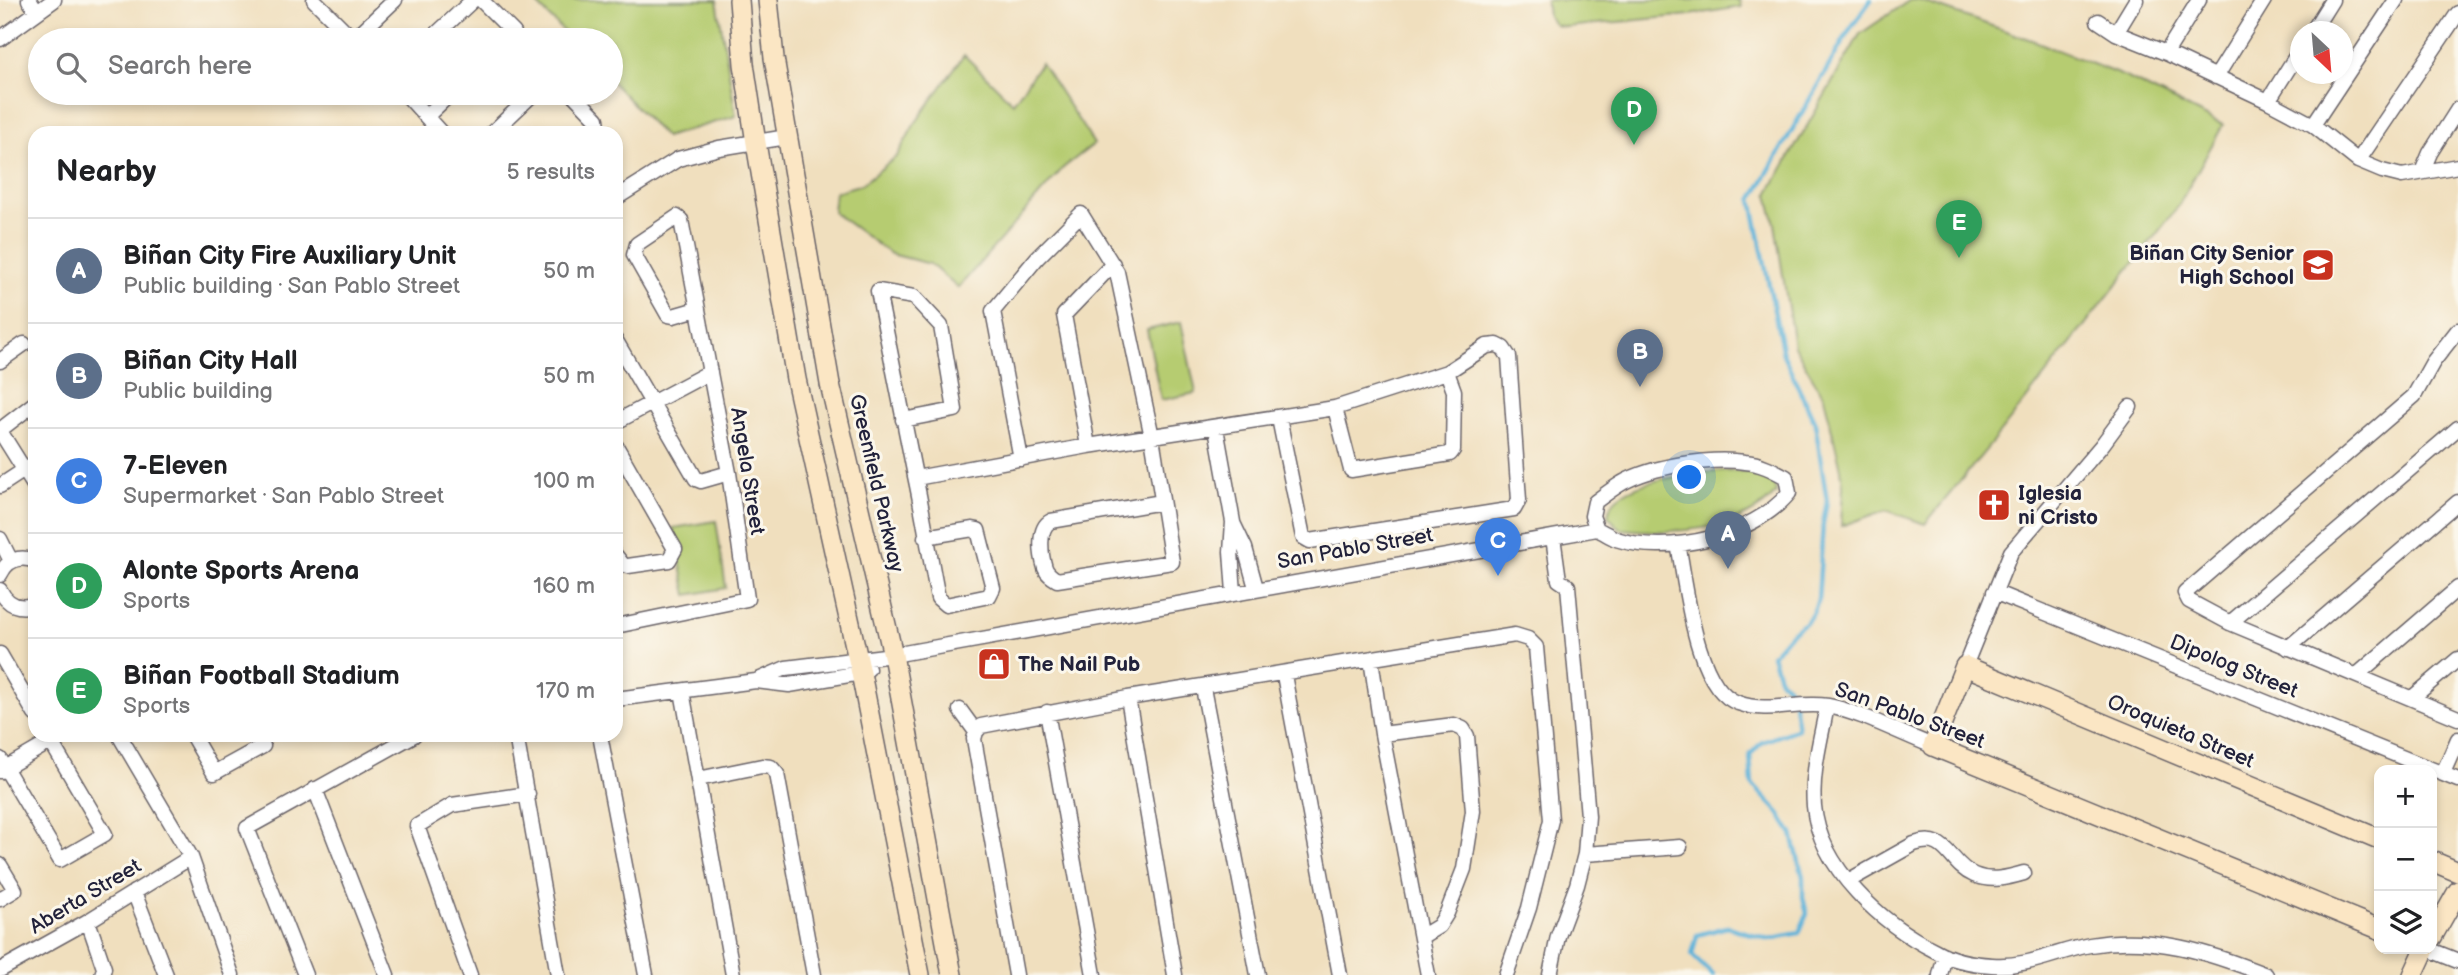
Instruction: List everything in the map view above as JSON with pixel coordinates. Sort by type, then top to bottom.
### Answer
[{"type":"main road","points":[[738,0],[744,64],[796,379],[860,666],[920,975]]},
{"type":"main road","name":"Greenfield Parkway","points":[[768,0],[774,58],[830,384],[893,655],[952,975]]},
{"type":"main road","points":[[1933,746],[1965,666]]},
{"type":"main road","name":"Oroquieta Street","points":[[1965,666],[2374,837]]},
{"type":"main road","name":"San Pablo Street","points":[[1933,746],[2374,927]]},
{"type":"main road","points":[[2437,863],[2458,872]]},
{"type":"main road","points":[[2437,928],[2458,891]]},
{"type":"main road","points":[[2413,975],[2424,954]]},
{"type":"street","points":[[0,39],[33,6],[54,0]]},
{"type":"street","points":[[315,0],[342,28]]},
{"type":"street","points":[[366,28],[395,0]]},
{"type":"street","points":[[443,28],[473,0]]},
{"type":"street","points":[[481,0],[509,28]]},
{"type":"street","points":[[2116,33],[2137,0]]},
{"type":"street","points":[[2166,53],[2199,0]]},
{"type":"street","points":[[2216,77],[2264,0]]},
{"type":"street","points":[[2319,21],[2332,0]]},
{"type":"street","points":[[2313,125],[2396,0]]},
{"type":"street","points":[[2451,0],[2458,6]]},
{"type":"street","points":[[2358,161],[2458,13]]},
{"type":"street","points":[[2098,21],[2116,33],[2166,53],[2268,101],[2313,125],[2358,161],[2382,171],[2402,176],[2458,166]]},
{"type":"street","points":[[2268,101],[2290,67]]},
{"type":"street","points":[[416,105],[435,126]]},
{"type":"street","points":[[427,116],[438,105]]},
{"type":"street","points":[[499,126],[521,105]]},
{"type":"street","points":[[584,105],[597,119],[598,126]]},
{"type":"street","points":[[2422,172],[2430,153],[2458,109]]},
{"type":"street","points":[[623,194],[678,159],[719,148],[787,137]]},
{"type":"street","points":[[1021,459],[993,312],[1037,258],[1080,214],[1117,272],[1152,437],[1172,562],[1057,580],[1049,576],[1045,568],[1041,531],[1044,525],[1051,521],[1162,502]]},
{"type":"street","name":"Angela Street","points":[[623,625],[747,599],[729,473],[681,219],[677,218],[637,244],[634,255],[668,315],[697,309]]},
{"type":"street","points":[[1088,446],[1064,315],[1114,264]]},
{"type":"street","points":[[903,420],[955,410],[941,326],[914,297],[878,291],[903,420],[916,478],[925,537],[938,598],[946,604],[989,596],[992,593],[978,530],[925,537]]},
{"type":"street","points":[[2458,332],[2433,362],[2414,396],[2185,593],[2189,601],[2230,623],[2458,718]]},
{"type":"street","points":[[0,361],[24,344]]},
{"type":"street","points":[[916,478],[1088,446],[1335,408],[1447,372],[1487,346],[1497,345],[1503,348],[1509,357],[1519,500],[1514,509],[1310,541],[1303,537],[1279,418]]},
{"type":"street","points":[[623,353],[696,479],[701,481],[729,473]]},
{"type":"street","points":[[623,418],[710,372]]},
{"type":"street","points":[[1335,408],[1351,470],[1450,454],[1453,450],[1454,391],[1447,372]]},
{"type":"street","points":[[1965,666],[2011,552],[2102,445],[2130,407]]},
{"type":"street","points":[[28,408],[0,430],[28,465]]},
{"type":"street","points":[[1216,428],[1233,522],[1231,552],[1234,593]]},
{"type":"street","points":[[2230,623],[2458,428]]},
{"type":"street","points":[[623,458],[675,549],[669,560],[623,565]]},
{"type":"street","points":[[1745,461],[1769,468],[1786,477],[1789,493],[1782,502],[1732,531],[1707,539],[1678,544],[1645,543],[1617,539],[1597,529],[1592,516],[1595,502],[1623,482],[1660,470],[1698,462],[1745,461]]},
{"type":"street","points":[[0,486],[28,468]]},
{"type":"street","points":[[2288,648],[2458,502]]},
{"type":"street","points":[[1233,522],[1245,548],[1256,588]]},
{"type":"street","name":"San Pablo Street","points":[[623,698],[756,681],[786,668],[860,666],[893,655],[1597,529]]},
{"type":"street","points":[[1550,975],[1559,936],[1585,854],[1588,813],[1568,586],[1559,580],[1553,537]]},
{"type":"street","points":[[0,539],[11,561]]},
{"type":"street","name":"San Pablo Street","points":[[1678,544],[1697,643],[1706,666],[1728,698],[1738,703],[1776,709],[1827,706],[1933,746]]},
{"type":"street","points":[[0,575],[11,561],[28,559]]},
{"type":"street","points":[[2357,675],[2458,588]]},
{"type":"street","points":[[0,590],[9,603],[28,606]]},
{"type":"street","name":"Dipolog Street","points":[[1994,592],[2458,780]]},
{"type":"street","points":[[1016,975],[975,739],[981,726],[1128,698],[1284,675],[1515,635],[1528,639],[1536,647],[1551,820],[1529,908],[1506,975]]},
{"type":"street","points":[[0,654],[28,702]]},
{"type":"street","points":[[1371,659],[1382,734],[1428,975]]},
{"type":"street","points":[[2412,698],[2458,659]]},
{"type":"street","points":[[1284,675],[1340,975]]},
{"type":"street","points":[[1203,688],[1258,975]]},
{"type":"street","points":[[682,691],[733,975]]},
{"type":"street","points":[[1128,698],[1175,975]]},
{"type":"street","points":[[1827,706],[1815,770],[1814,806],[1827,850],[1848,881],[1892,923],[1964,968],[2019,965],[2088,945],[2146,941],[2205,954],[2266,975]]},
{"type":"street","points":[[960,710],[976,732]]},
{"type":"street","points":[[1047,712],[1094,975]]},
{"type":"street","points":[[1382,734],[1454,725],[1463,729],[1467,736],[1473,811],[1464,869],[1447,913],[1439,926],[1421,936]]},
{"type":"street","points":[[2443,773],[2458,738]]},
{"type":"street","points":[[44,742],[2,766],[60,860],[105,834],[56,742]]},
{"type":"street","points":[[123,742],[191,857],[232,975]]},
{"type":"street","points":[[196,742],[214,773],[263,746],[260,742]]},
{"type":"street","points":[[305,975],[247,828],[401,742]]},
{"type":"street","points":[[517,742],[558,975]]},
{"type":"street","points":[[601,742],[646,975]]},
{"type":"street","points":[[698,779],[762,766],[771,768],[777,774],[814,975]]},
{"type":"street","points":[[315,789],[387,975]]},
{"type":"street","points":[[470,975],[417,826],[452,805],[528,794]]},
{"type":"street","points":[[1848,881],[1925,840],[1941,845],[1973,874],[1994,879],[2024,873]]},
{"type":"street","points":[[1585,854],[1680,847]]},
{"type":"street","name":"Aberta Street","points":[[0,970],[88,921],[191,857]]},
{"type":"street","points":[[0,865],[15,890],[0,899]]},
{"type":"street","points":[[134,892],[166,975]]},
{"type":"street","points":[[88,921],[104,968],[102,975]]},
{"type":"street","points":[[2437,953],[2458,961]]},
{"type":"street","points":[[1940,975],[1945,955]]},
{"type":"green space","points":[[533,0],[717,0],[736,116],[665,137],[623,93],[623,28],[560,28]]},
{"type":"green space","points":[[1546,0],[1739,0],[1741,7],[1690,15],[1566,27],[1555,25],[1548,16]]},
{"type":"green space","points":[[1910,0],[1918,0],[2040,43],[2128,78],[2223,125],[2177,208],[1925,524],[1886,510],[1841,526],[1841,469],[1824,397],[1794,346],[1768,194],[1860,34]]},
{"type":"green space","points":[[964,55],[1013,103],[1041,63],[1094,144],[1063,168],[958,288],[930,264],[891,254],[833,212],[835,192],[862,184],[897,156],[914,125]]},
{"type":"green space","points":[[1181,322],[1196,393],[1161,400],[1147,330]]},
{"type":"green space","points":[[1733,471],[1765,477],[1774,483],[1776,493],[1762,506],[1744,516],[1703,528],[1660,531],[1620,529],[1608,516],[1613,503],[1624,493],[1641,485],[1681,476]]},
{"type":"green space","points":[[716,521],[726,588],[687,595],[673,528]]},
{"type":"waterway","points":[[1713,975],[1692,955],[1697,935],[1727,927],[1769,939],[1799,933],[1807,914],[1803,897],[1803,877],[1792,834],[1779,813],[1752,784],[1750,755],[1762,742],[1798,729],[1792,690],[1780,680],[1772,655],[1790,634],[1805,623],[1818,600],[1827,501],[1815,423],[1783,354],[1752,200],[1850,29],[1871,0]]},
{"type":"place","name":"Alonte Sports Arena","points":[[1634,145]]},
{"type":"place","name":"Biñan Football Stadium","points":[[1959,258]]},
{"type":"place","name":"Biñan City Senior High School","points":[[2318,265]]},
{"type":"place","name":"Biñan City Hall","points":[[1640,387]]},
{"type":"place","name":"Iglesia ni Cristo","points":[[1994,505]]},
{"type":"place","name":"Biñan City Fire Auxiliary Unit","points":[[1728,569]]},
{"type":"place","name":"7-Eleven","points":[[1498,576]]},
{"type":"place","name":"The Nail Pub","points":[[994,664]]}]
